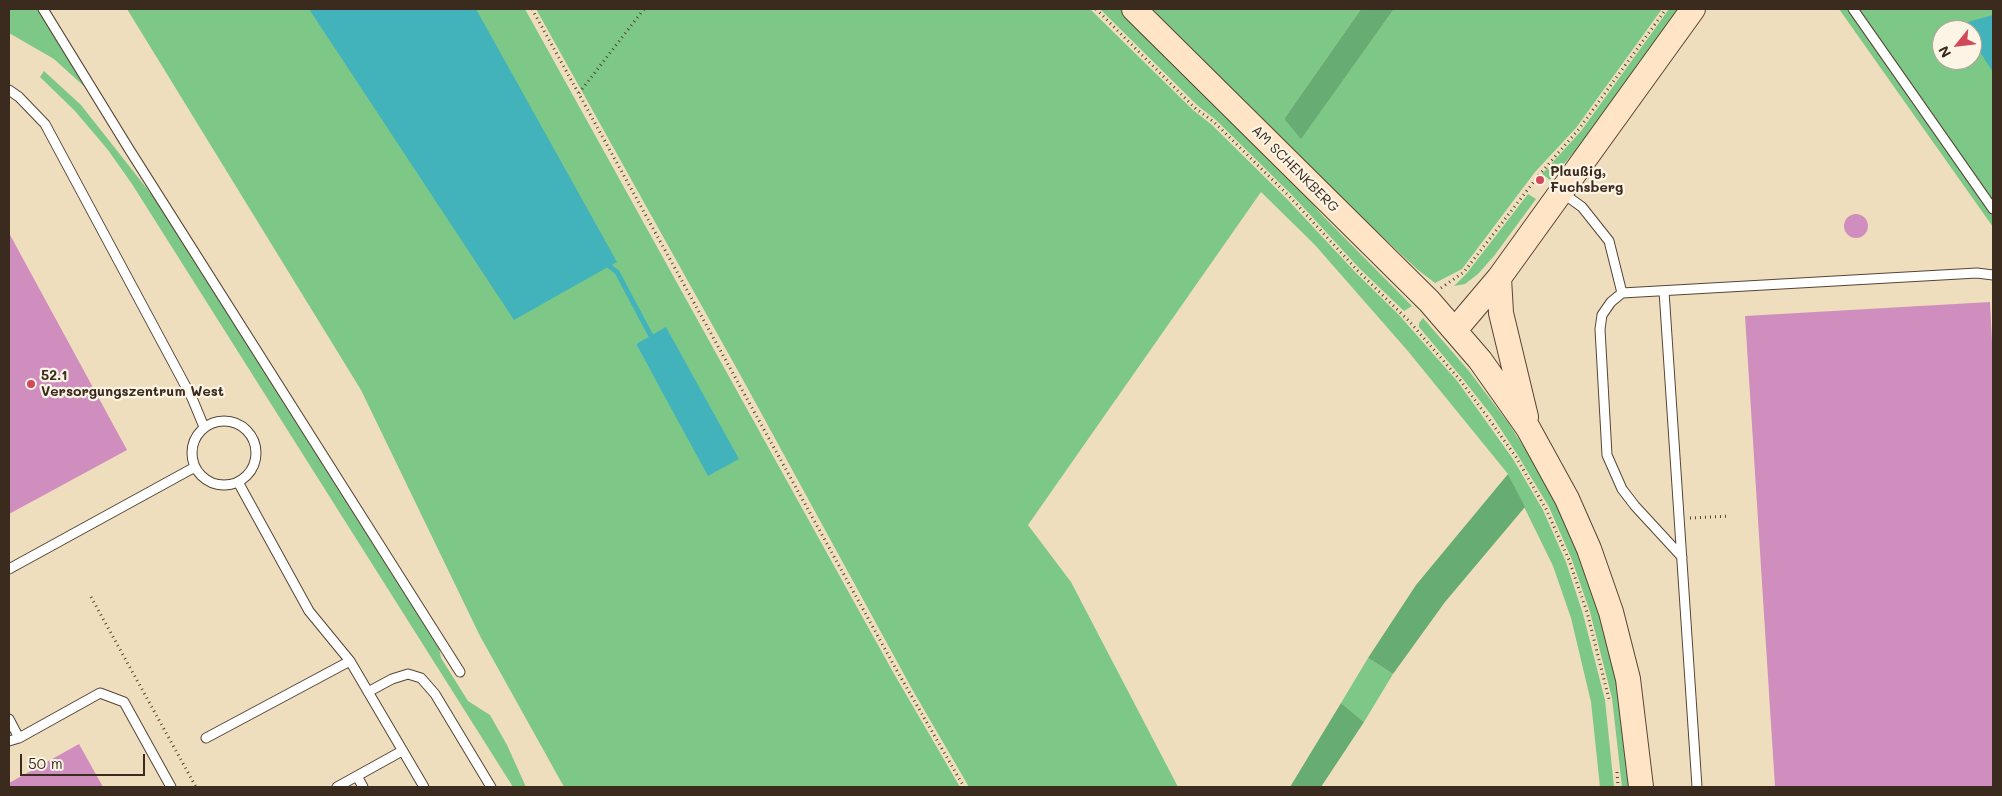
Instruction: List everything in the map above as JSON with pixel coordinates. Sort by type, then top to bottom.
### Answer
[{"type":"main road","name":"AM SCHENKBERG","points":[[1134,9],[1429,301],[1455,330],[1501,389],[1528,428]]},
{"type":"main road","points":[[1455,330],[1500,278],[1693,9]]},
{"type":"main road","points":[[1500,278],[1501,313],[1528,428],[1567,500],[1589,549],[1611,612],[1628,679],[1641,787]]},
{"type":"lane","points":[[44,9],[129,148],[460,672]]},
{"type":"lane","points":[[1853,9],[1993,209]]},
{"type":"lane","points":[[9,90],[19,97],[45,124],[192,398],[204,427]]},
{"type":"lane","points":[[1560,192],[1582,207],[1609,241],[1622,294]]},
{"type":"lane","points":[[1682,557],[1622,489],[1607,455],[1600,329],[1602,315],[1610,302],[1622,294],[1664,291],[1967,274],[1993,275]]},
{"type":"lane","points":[[1664,291],[1697,787]]},
{"type":"lane","points":[[223,419],[238,424],[251,433],[256,445],[255,462],[238,482],[226,485],[214,484],[200,475],[195,467],[192,461],[191,450],[194,439],[204,427],[223,419]]},
{"type":"lane","points":[[9,569],[195,467]]},
{"type":"lane","points":[[238,482],[308,610],[350,661],[424,787]]},
{"type":"lane","points":[[206,738],[350,661]]},
{"type":"lane","points":[[368,692],[392,679],[408,674],[421,678],[435,694],[491,787]]},
{"type":"lane","points":[[9,740],[19,738],[100,693],[124,702],[171,787]]},
{"type":"lane","points":[[9,719],[19,738]]},
{"type":"lane","points":[[337,787],[402,751]]},
{"type":"lane","points":[[357,776],[363,787]]},
{"type":"path","points":[[532,9],[891,660],[964,787]]},
{"type":"path","points":[[579,93],[644,9]]},
{"type":"path","points":[[1096,9],[1195,108],[1214,122],[1290,197],[1358,271],[1409,321],[1460,380],[1489,418],[1516,457],[1546,509],[1569,560],[1587,612],[1609,700]]},
{"type":"path","points":[[1409,321],[1444,286],[1464,272],[1539,175],[1579,130],[1666,9]]},
{"type":"path","points":[[1680,519],[1729,516]]},
{"type":"path","points":[[91,597],[196,787]]},
{"type":"path","points":[[1617,766],[1618,787]]},
{"type":"green space","points":[[9,9],[39,9],[87,89],[54,59],[9,33]]},
{"type":"green space","points":[[127,9],[525,9],[893,672],[960,787],[564,787],[480,636],[361,390]],"holes":[[[666,328],[738,459],[709,475],[636,344]]]},
{"type":"green space","points":[[536,9],[1090,9],[1287,199],[1356,273],[1399,315],[1458,382],[1513,459],[1543,510],[1566,562],[1583,614],[1605,700],[1614,787],[1600,787],[1591,702],[1571,618],[1553,566],[1508,474],[1407,350],[1315,245],[1261,192],[1028,525],[1071,582],[1178,787],[969,787],[912,689],[742,378]]},
{"type":"green space","points":[[1100,9],[1120,9],[1247,135],[1299,188],[1322,215],[1412,306],[1404,311],[1360,269],[1292,195]]},
{"type":"green space","points":[[1147,9],[1361,9],[1284,119],[1301,138],[1394,9],[1662,9],[1576,128],[1535,172],[1462,269],[1435,283],[1418,270],[1291,151]]},
{"type":"green space","points":[[1361,9],[1394,9],[1301,139],[1284,119]]},
{"type":"green space","points":[[1669,9],[1680,9],[1588,136],[1550,180],[1542,174],[1581,131]]},
{"type":"green space","points":[[1839,9],[1993,9],[1993,227]]},
{"type":"green space","points":[[44,71],[81,105],[163,209],[438,643],[441,658],[468,701],[490,715],[507,745],[526,787],[513,787],[132,184],[108,150],[75,111],[40,77]]},
{"type":"green space","points":[[1528,194],[1536,199],[1494,256],[1478,274],[1465,284],[1454,286],[1467,273]]},
{"type":"green space","points":[[1423,318],[1469,371],[1509,424],[1559,506],[1596,602],[1617,683],[1630,787],[1622,787],[1612,698],[1590,612],[1572,560],[1549,507],[1492,416],[1419,327],[1419,323]]},
{"type":"green space","points":[[1508,474],[1525,507],[1445,602],[1393,674],[1368,658],[1416,585]]},
{"type":"green space","points":[[1368,658],[1393,674],[1364,722],[1341,703]]},
{"type":"green space","points":[[1341,703],[1364,722],[1321,787],[1290,787]]},
{"type":"water","points":[[309,9],[476,9],[617,262],[514,320]]},
{"type":"water","points":[[1993,15],[1993,72],[1982,55],[1982,20],[1975,20]]},
{"type":"water","points":[[666,327],[739,459],[708,476],[636,344]]},
{"type":"building","points":[[1851,214],[1861,214],[1868,221],[1868,231],[1861,238],[1851,238],[1844,231],[1844,221]]},
{"type":"building","points":[[9,233],[127,450],[9,514]]},
{"type":"building","points":[[1990,302],[1993,362],[1993,787],[1775,787],[1745,316]]},
{"type":"building","points":[[79,744],[103,787],[9,787],[9,783]]},
{"type":"waterway","points":[[605,263],[617,272],[651,336]]},
{"type":"place","name":"Plaußig, Fuchsberg","points":[[1540,180]]},
{"type":"place","name":"52.1 Versorgungszentrum West","points":[[31,384]]}]
